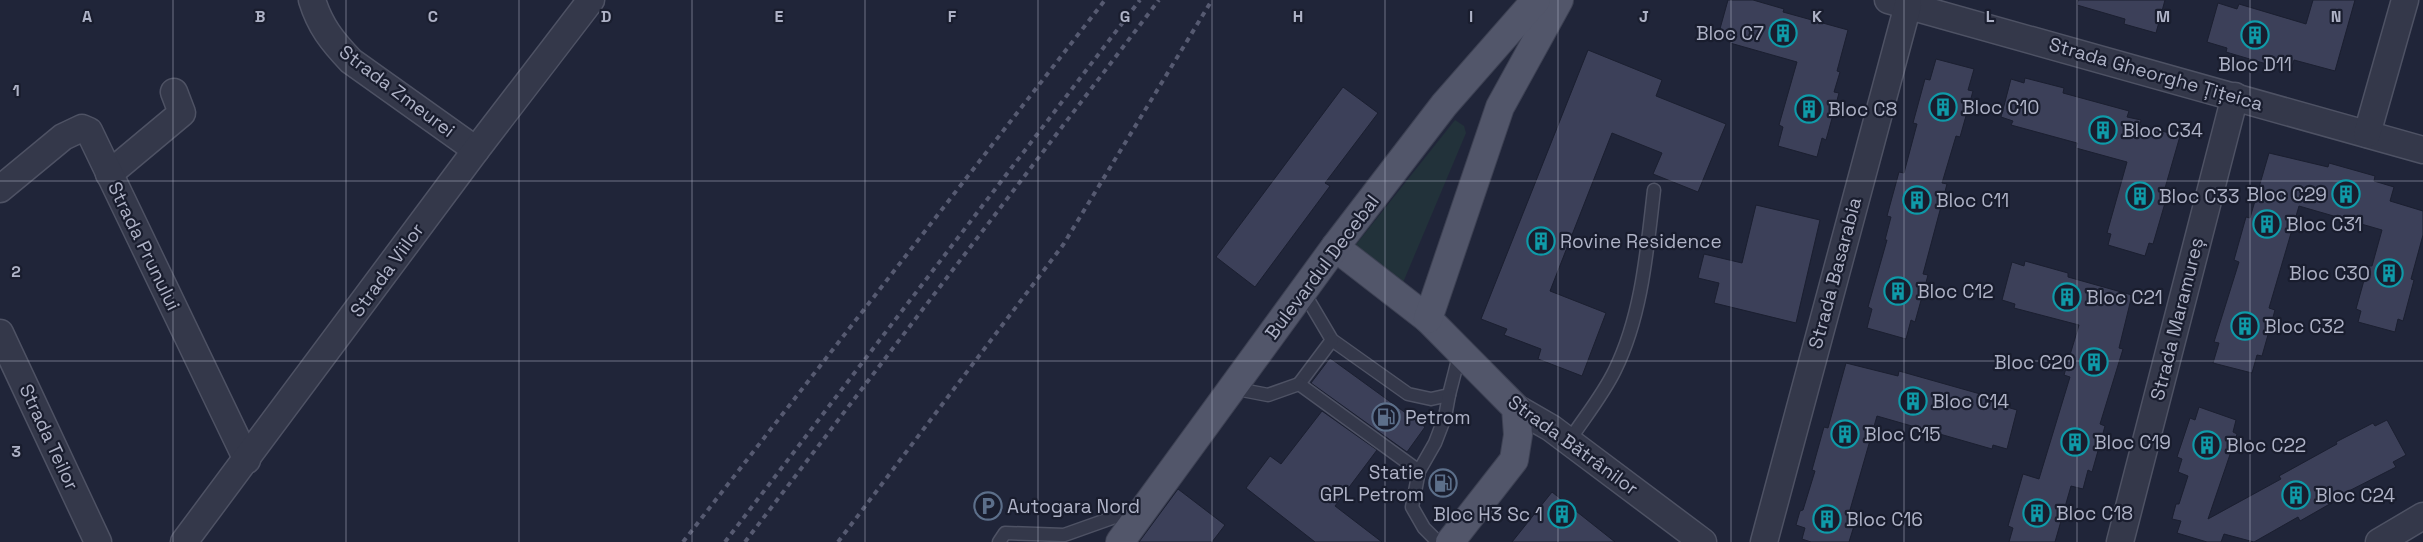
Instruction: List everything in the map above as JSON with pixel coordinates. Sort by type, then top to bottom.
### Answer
[{"type":"main road","name":"Bulevardul Decebal","points":[[1120,542],[1335,247],[1444,105],[1536,0]]},
{"type":"main road","points":[[1428,319],[1500,107],[1559,0]]},
{"type":"main road","name":"Strada Bătrânilor","points":[[1335,247],[1428,319],[1516,408]]},
{"type":"main road","points":[[1450,542],[1514,460],[1518,435],[1516,408]]},
{"type":"street","name":"Strada Zmeurei","points":[[312,0],[318,20],[334,43],[351,61],[476,150]]},
{"type":"street","name":"Strada Viilor","points":[[184,542],[247,460],[476,150],[591,0]]},
{"type":"street","points":[[2367,134],[2405,0]]},
{"type":"street","name":"Strada Gheorghe Țițeica","points":[[1898,3],[2423,150]]},
{"type":"street","name":"Strada Basarabia","points":[[1764,542],[1898,3]]},
{"type":"street","points":[[109,174],[182,114],[174,92]]},
{"type":"street","name":"Strada Maramureș","points":[[2120,542],[2235,96]]},
{"type":"street","name":"Strada Prunului","points":[[0,189],[62,137],[82,128],[89,131],[247,460]]},
{"type":"street","name":"Strada Teilor","points":[[0,333],[98,542]]},
{"type":"street","name":"Strada Bătrânilor","points":[[1516,408],[1551,428],[1703,542]]},
{"type":"street","points":[[2379,542],[2423,516]]},
{"type":"lane","points":[[1569,441],[1615,371],[1621,355],[1641,289],[1654,190]]},
{"type":"lane","points":[[1303,291],[1332,340],[1408,394],[1431,399],[1449,395]]},
{"type":"lane","points":[[1232,388],[1268,395],[1299,384],[1332,340]]},
{"type":"lane","points":[[1438,542],[1424,528],[1412,507],[1419,471],[1445,417],[1460,350]]},
{"type":"lane","points":[[1299,384],[1419,471]]},
{"type":"lane","points":[[999,542],[1005,533],[1064,535],[1147,505]]},
{"type":"shaded area","points":[[1455,120],[1464,126],[1466,133],[1402,285],[1354,247]]},
{"type":"building","points":[[1728,0],[1753,0],[1784,9],[1783,12],[1848,30],[1837,71],[1840,72],[1834,92],[1839,93],[1826,140],[1822,138],[1817,157],[1778,146],[1783,127],[1779,125],[1797,62],[1730,43],[1731,39],[1718,36]]},
{"type":"building","points":[[2078,0],[2165,0],[2156,33],[2124,24],[2125,19],[2077,5]]},
{"type":"building","points":[[2313,0],[2355,0],[2335,71],[2294,60],[2292,67],[2271,60],[2270,65],[2226,52],[2227,48],[2207,42],[2218,3],[2237,9],[2239,4],[2306,24]]},
{"type":"building","name":"Rovine Residence","points":[[1588,50],[1662,80],[1656,96],[1726,124],[1698,192],[1653,174],[1662,153],[1612,133],[1550,291],[1606,313],[1582,376],[1538,359],[1541,349],[1504,335],[1507,329],[1481,319]]},
{"type":"building","points":[[1936,59],[1974,69],[1968,90],[1973,91],[1960,137],[1956,136],[1942,183],[1947,184],[1923,274],[1928,275],[1915,322],[1911,320],[1906,339],[1867,328],[1872,309],[1868,307],[1887,240],[1885,240],[1891,217],[1887,216],[1899,172],[1904,173],[1917,124],[1913,123],[1925,79],[1930,80]]},
{"type":"building","points":[[2025,78],[2064,88],[2063,93],[2129,111],[2127,117],[2141,120],[2140,125],[2180,136],[2161,202],[2165,203],[2153,244],[2149,243],[2145,256],[2108,245],[2111,234],[2107,233],[2127,162],[2076,148],[2077,143],[2011,125],[2013,121],[2001,117],[2011,79],[2024,83]]},
{"type":"building","points":[[1343,87],[1378,113],[1325,183],[1330,186],[1255,287],[1216,257]]},
{"type":"building","points":[[2269,153],[2328,167],[2329,163],[2375,176],[2374,181],[2394,187],[2390,201],[2423,211],[2423,235],[2411,279],[2414,280],[2403,321],[2398,319],[2395,332],[2358,322],[2361,311],[2356,309],[2368,266],[2372,266],[2382,230],[2299,206],[2269,308],[2275,310],[2262,356],[2257,355],[2252,373],[2213,363],[2219,343],[2214,342],[2239,262],[2234,260],[2246,217],[2250,218]]},
{"type":"building","points":[[1756,205],[1820,220],[1796,323],[1714,303],[1719,283],[1698,278],[1704,254],[1742,263]]},
{"type":"building","points":[[2025,261],[2068,273],[2068,277],[2132,295],[2119,348],[2123,349],[2100,424],[2105,426],[2092,472],[2088,470],[2083,489],[2071,486],[2055,542],[2009,542],[2013,528],[2008,526],[2023,474],[2039,479],[2070,377],[2064,375],[2079,325],[2014,308],[2015,304],[2002,300],[2012,262],[2024,266]]},
{"type":"building","points":[[1330,358],[1425,427],[1407,452],[1311,383]]},
{"type":"building","points":[[1846,363],[1898,376],[1899,371],[2005,401],[2003,406],[2017,410],[2007,449],[1993,445],[1992,449],[1877,416],[1850,510],[1858,513],[1849,542],[1811,542],[1802,539],[1805,528],[1796,525],[1800,511],[1803,510],[1815,471],[1812,470],[1824,427],[1828,428]]},
{"type":"building","points":[[2199,407],[2236,420],[2233,432],[2237,434],[2208,519],[2281,479],[2279,476],[2337,444],[2336,442],[2373,423],[2375,426],[2387,420],[2406,455],[2393,462],[2396,467],[2341,495],[2342,497],[2300,521],[2298,517],[2254,542],[2224,534],[2221,542],[2207,542],[2177,533],[2181,521],[2172,519],[2188,476],[2178,472],[2182,459],[2177,457],[2190,418],[2195,420]]},
{"type":"building","points":[[1322,411],[1377,450],[1335,506],[1382,542],[1315,542],[1246,488],[1270,456],[1281,464]]},
{"type":"building","points":[[1178,489],[1225,525],[1212,542],[1139,542]]},
{"type":"building","name":"Bloc H3 Sc 1","points":[[1552,492],[1615,542],[1512,542]]},
{"type":"railway","points":[[683,542],[1105,0]]},
{"type":"railway","points":[[725,542],[1140,0]]},
{"type":"railway","points":[[745,542],[1159,0]]},
{"type":"railway","points":[[838,542],[1063,245],[1212,0]]},
{"type":"place","name":"Bloc C7","points":[[1783,33]]},
{"type":"place","name":"Bloc D11","points":[[2255,35]]},
{"type":"place","name":"Bloc C10","points":[[1943,107]]},
{"type":"place","name":"Bloc C8","points":[[1809,109]]},
{"type":"place","name":"Bloc C34","points":[[2103,130]]},
{"type":"place","name":"Bloc C29","points":[[2346,194]]},
{"type":"place","name":"Bloc C33","points":[[2140,196]]},
{"type":"place","name":"Bloc C11","points":[[1917,200]]},
{"type":"place","name":"Bloc C31","points":[[2267,224]]},
{"type":"place","name":"Rovine Residence","points":[[1541,241]]},
{"type":"place","name":"Bloc C30","points":[[2389,273]]},
{"type":"place","name":"Bloc C12","points":[[1898,291]]},
{"type":"place","name":"Bloc C21","points":[[2067,297]]},
{"type":"place","name":"Bloc C32","points":[[2245,326]]},
{"type":"place","name":"Bloc C20","points":[[2094,362]]},
{"type":"place","name":"Bloc C14","points":[[1913,401]]},
{"type":"place","name":"Petrom","points":[[1386,417]]},
{"type":"place","name":"Bloc C15","points":[[1845,434]]},
{"type":"place","name":"Bloc C19","points":[[2075,442]]},
{"type":"place","name":"Bloc C22","points":[[2207,445]]},
{"type":"place","name":"Statie GPL Petrom","points":[[1443,483]]},
{"type":"place","name":"Bloc C24","points":[[2296,495]]},
{"type":"place","name":"Autogara Nord","points":[[988,506]]},
{"type":"place","name":"Bloc C18","points":[[2037,513]]},
{"type":"place","name":"Bloc H3 Sc 1","points":[[1562,514]]},
{"type":"place","name":"Bloc C16","points":[[1827,519]]}]
